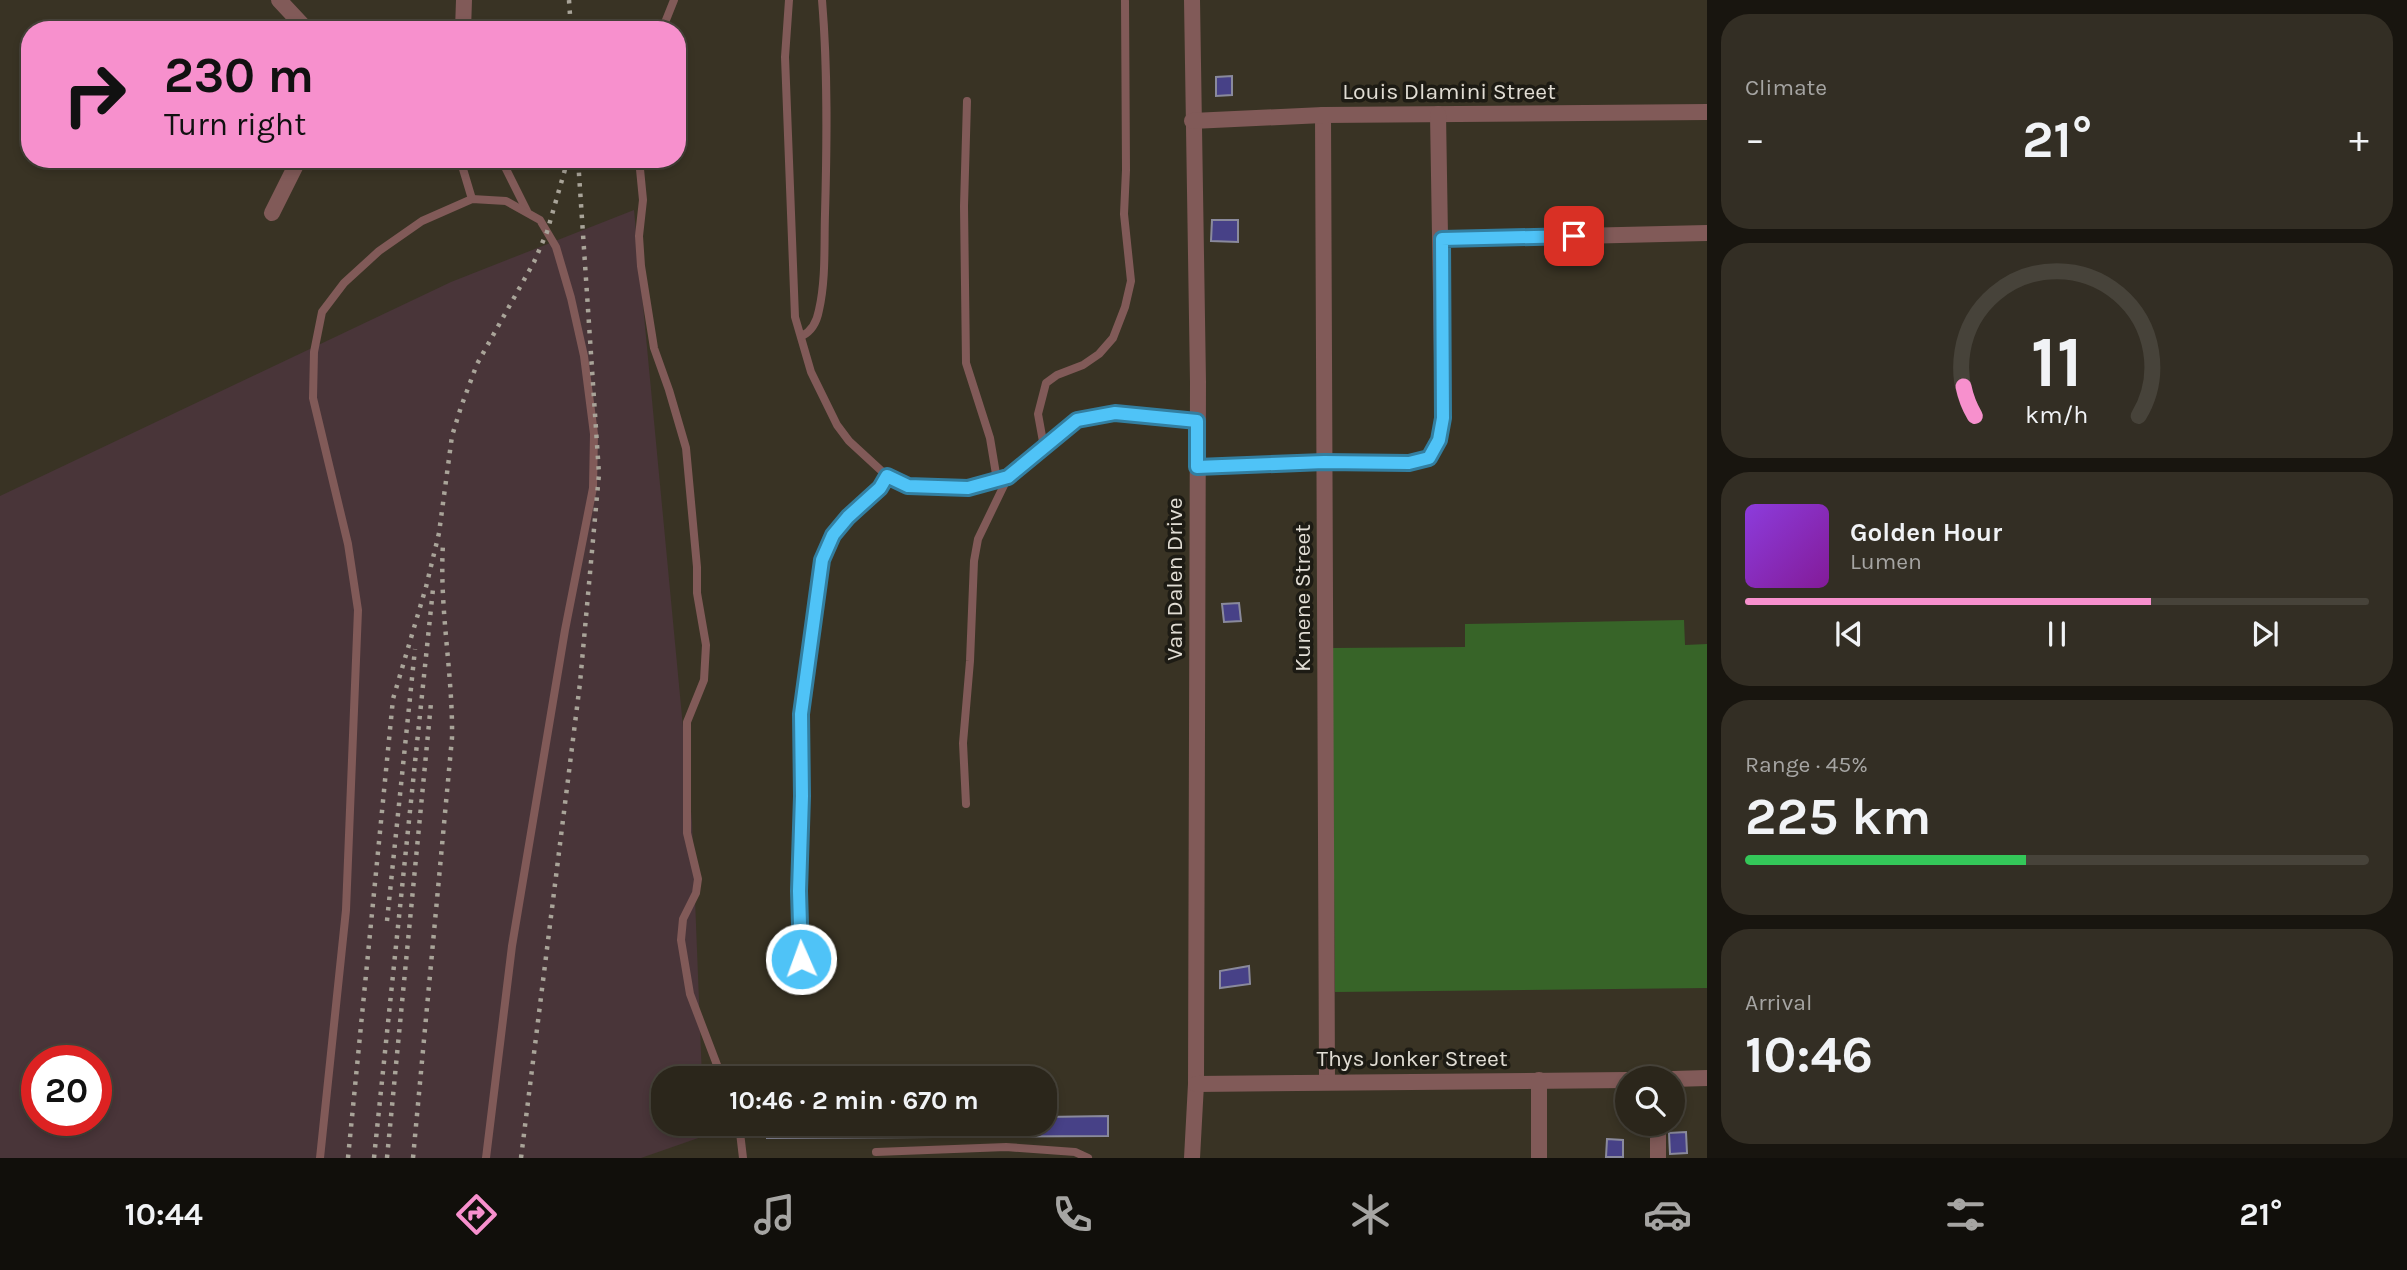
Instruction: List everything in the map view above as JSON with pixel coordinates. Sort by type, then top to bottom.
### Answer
[{"type":"street","points":[[279,0],[299,21]]},
{"type":"street","points":[[463,21],[464,0]]},
{"type":"street","name":"Van Dalen Drive","points":[[1192,0],[1197,421],[1196,1084],[1192,1158]]},
{"type":"street","name":"Louis Dlamini Street","points":[[1192,121],[1324,115],[1707,112]]},
{"type":"street","points":[[1197,467],[1324,462],[1409,463],[1429,458],[1439,440],[1443,418],[1438,114]]},
{"type":"street","name":"Kunene Street","points":[[1324,115],[1327,1080]]},
{"type":"street","points":[[272,213],[294,168]]},
{"type":"street","points":[[1442,239],[1707,233]]},
{"type":"street","points":[[1685,1079],[1707,1078]]},
{"type":"street","name":"Thys Jonker Street","points":[[1196,1084],[1327,1080],[1615,1080]]},
{"type":"street","points":[[1539,1080],[1539,1158]]},
{"type":"street","points":[[1658,1136],[1658,1158]]},
{"type":"lane","points":[[666,21],[674,0]]},
{"type":"lane","points":[[789,0],[785,57],[792,275],[795,317],[811,372],[837,425],[849,441],[887,476],[908,486],[968,488],[1008,477]]},
{"type":"lane","points":[[802,336],[813,327],[819,313],[824,284],[826,178],[825,36],[822,0]]},
{"type":"lane","points":[[1044,447],[1038,414],[1046,383],[1057,375],[1083,365],[1113,338],[1125,307],[1131,281],[1124,214],[1125,1]]},
{"type":"lane","points":[[967,101],[964,206],[966,363],[990,438],[997,480]]},
{"type":"lane","points":[[463,168],[472,199]]},
{"type":"lane","points":[[506,168],[529,213]]},
{"type":"lane","points":[[640,168],[643,200],[639,236],[645,297],[654,348],[686,448],[697,593],[706,645],[704,680],[687,722],[687,833],[698,879],[696,893],[683,919],[681,940],[690,994],[717,1066]]},
{"type":"lane","points":[[320,1158],[346,910],[358,610],[348,544],[313,398],[314,352],[322,312],[344,283],[379,251],[422,221],[472,199],[506,201],[529,213],[540,220],[556,247],[584,356],[594,434],[593,488],[565,630],[512,946],[486,1158]]},
{"type":"lane","points":[[966,804],[963,743],[974,561],[978,539],[1008,477],[1077,420],[1115,413],[1197,421]]},
{"type":"lane","points":[[801,959],[801,714],[822,560],[833,535],[848,517],[880,488],[887,476]]},
{"type":"lane","points":[[740,1136],[743,1158]]},
{"type":"lane","points":[[876,1152],[1006,1147],[1075,1152],[1088,1158]]},
{"type":"shaded area","points":[[634,210],[692,822],[702,1066],[651,1066],[651,1136],[704,1136],[641,1158],[0,1158],[0,496],[451,282]]},
{"type":"green space","points":[[1684,620],[1685,645],[1707,644],[1707,988],[1335,992],[1332,648],[1465,647],[1465,624]]},
{"type":"building","points":[[1232,76],[1232,95],[1216,96],[1216,77]]},
{"type":"building","points":[[1212,220],[1238,220],[1238,242],[1211,241]]},
{"type":"building","points":[[1239,603],[1241,621],[1224,622],[1222,604]]},
{"type":"building","points":[[1249,966],[1250,984],[1220,988],[1220,971]]},
{"type":"building","points":[[1108,1116],[1108,1136],[767,1138],[1057,1136],[1057,1117]]},
{"type":"building","points":[[1685,1132],[1687,1153],[1670,1154],[1669,1136],[1685,1136]]},
{"type":"building","points":[[1607,1139],[1623,1140],[1623,1157],[1606,1157]]},
{"type":"railway","points":[[569,0],[570,21]]},
{"type":"railway","points":[[348,1158],[393,699],[439,533],[452,436],[461,407],[477,364],[534,262],[547,232],[565,168]]},
{"type":"railway","points":[[521,1158],[580,683],[599,474],[579,168]]},
{"type":"railway","points":[[413,1158],[452,738],[443,593],[443,544]]},
{"type":"railway","points":[[374,1158],[433,589]]},
{"type":"railway","points":[[387,921],[415,649]]},
{"type":"railway","points":[[387,1158],[431,703]]},
{"type":"route","points":[[801,959],[801,714],[822,560],[833,535],[848,517],[880,488],[887,476],[908,486],[968,488],[1008,477],[1077,420],[1115,413],[1197,421],[1197,467],[1324,462],[1409,463],[1429,458],[1439,440],[1443,418],[1442,239],[1574,236]]}]
